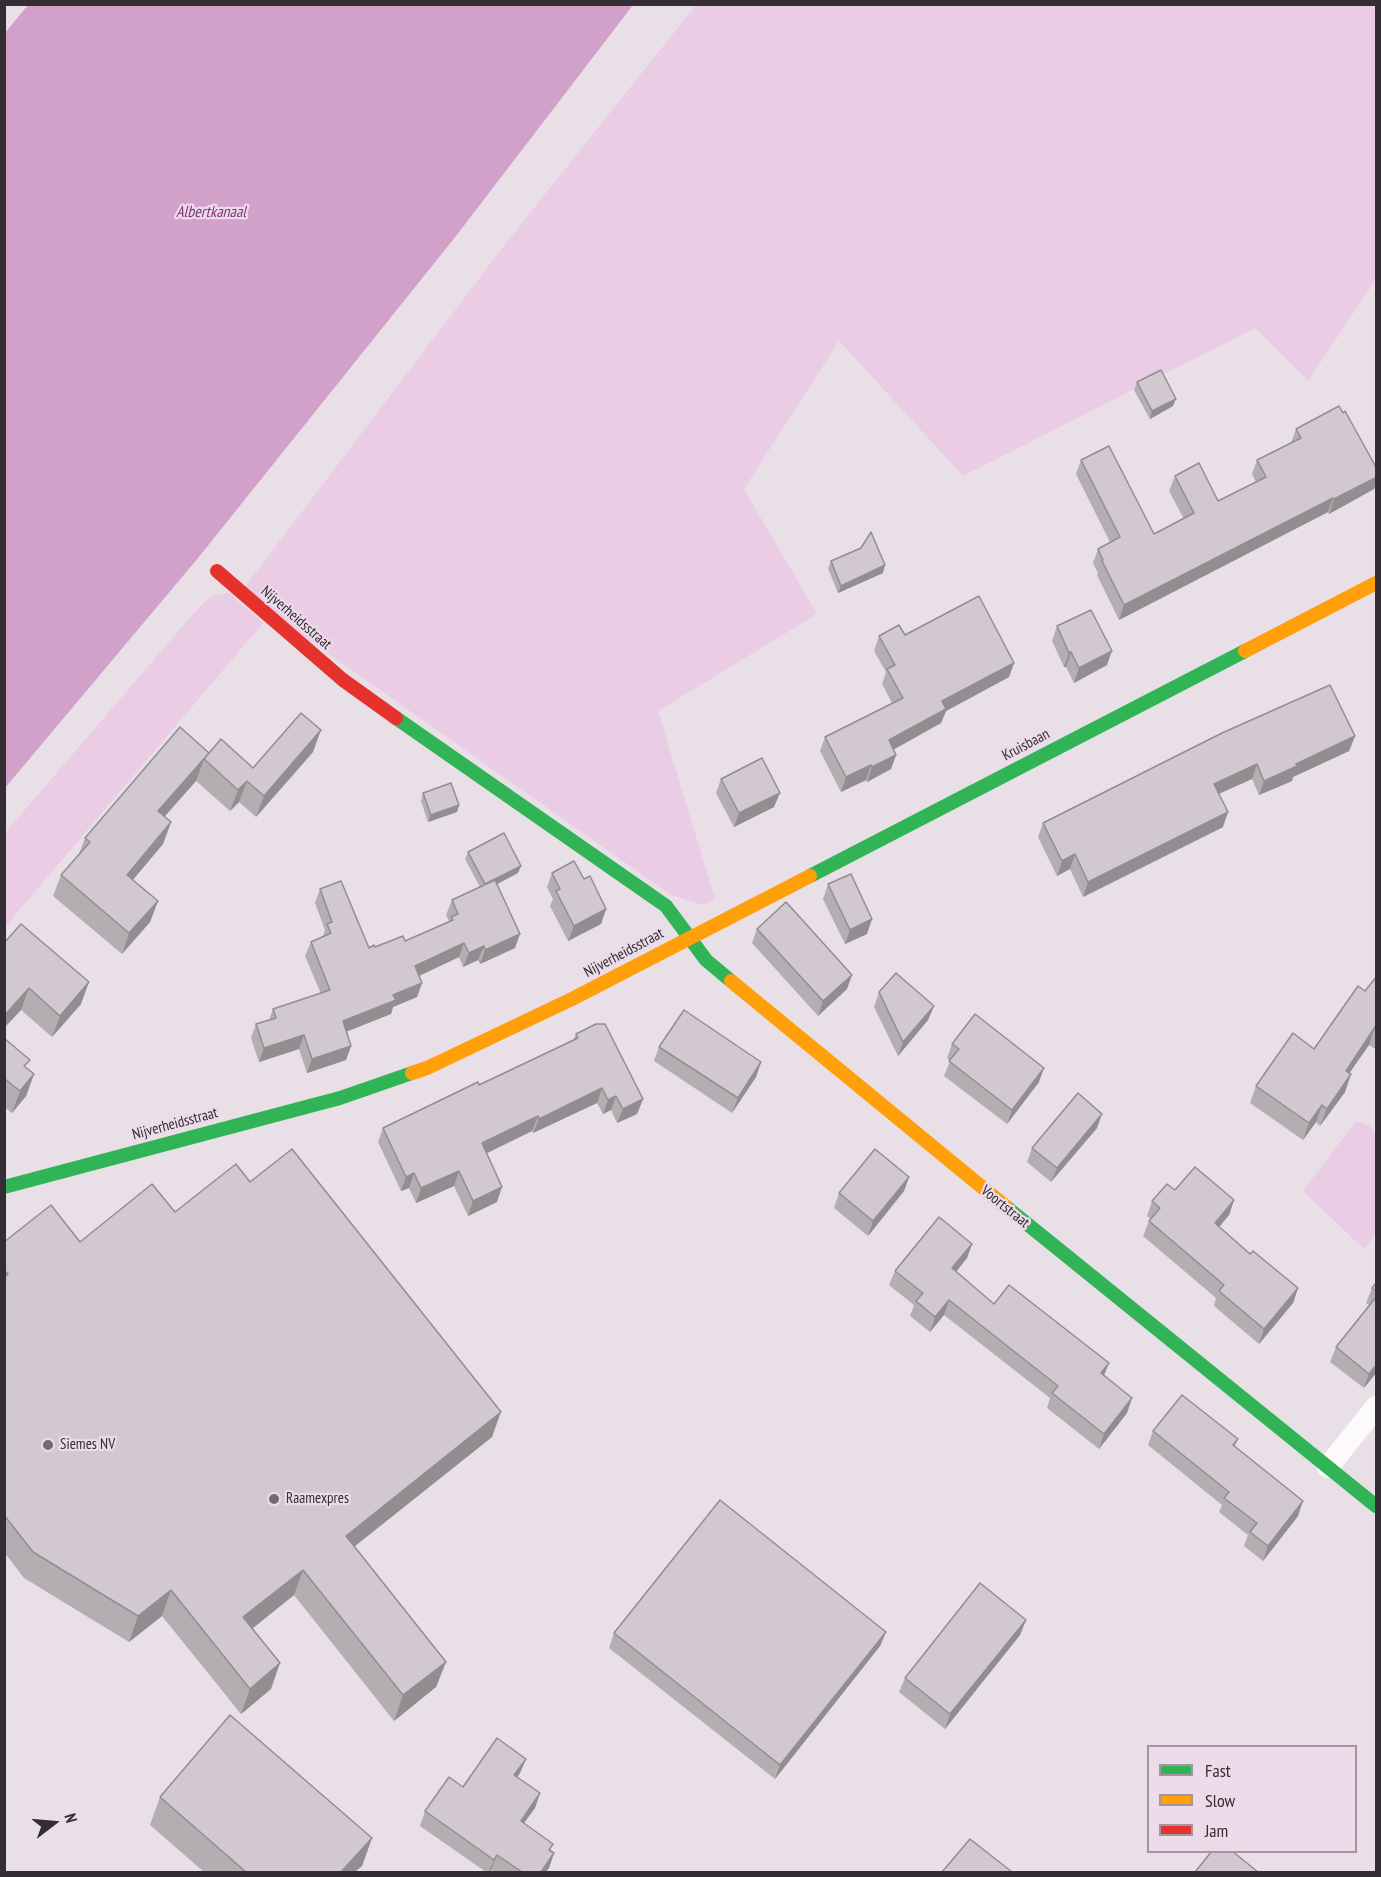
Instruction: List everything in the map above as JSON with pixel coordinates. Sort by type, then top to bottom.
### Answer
[{"type":"street","name":"Nijverheidsstraat","points":[[4,1187],[340,1098],[427,1068],[572,999],[690,937],[666,906],[454,760],[343,680],[217,571]]},
{"type":"street","name":"Kruisbaan","points":[[690,937],[1377,583]]},
{"type":"street","name":"Voortstraat","points":[[690,937],[706,960],[724,975],[1021,1220],[1377,1506]]},
{"type":"street","points":[[1328,1467],[1377,1407]]},
{"type":"shaded area","points":[[696,5],[1376,5],[1376,279],[1308,381],[1255,328],[963,476],[839,341],[744,489],[817,614],[658,711],[715,899],[703,905],[671,895],[241,592],[506,243]]},
{"type":"shaded area","points":[[229,593],[263,623],[5,927],[5,833],[200,606],[212,596]]},
{"type":"shaded area","points":[[1356,1121],[1368,1125],[1376,1132],[1376,1235],[1364,1249],[1303,1191]]},
{"type":"water","name":"Albertkanaal","points":[[28,5],[633,5],[456,236],[198,558],[5,788],[4,34]]},
{"type":"building","points":[[1161,370],[1176,399],[1152,411],[1137,382]]},
{"type":"building","points":[[1339,406],[1343,413],[1345,411],[1377,469],[1377,477],[1124,605],[1098,549],[1120,537],[1081,460],[1109,446],[1154,534],[1194,513],[1175,476],[1199,463],[1218,501],[1266,477],[1257,460],[1301,438],[1296,429]]},
{"type":"building","points":[[871,532],[885,565],[841,586],[831,561],[861,548]]},
{"type":"building","points":[[979,596],[1014,663],[942,701],[946,709],[889,740],[896,755],[846,777],[825,737],[903,698],[887,669],[895,665],[879,636],[899,625],[905,635]]},
{"type":"building","points":[[1091,610],[1112,651],[1079,668],[1071,652],[1069,653],[1057,626]]},
{"type":"building","points":[[1330,685],[1355,736],[1264,781],[1257,764],[1214,784],[1228,812],[1088,882],[1075,854],[1062,861],[1043,823],[1222,733]]},
{"type":"building","points":[[301,713],[321,730],[264,796],[247,781],[238,790],[204,759],[221,739],[253,768]]},
{"type":"building","points":[[180,727],[209,753],[158,811],[171,822],[127,875],[158,901],[129,933],[61,875],[90,842],[85,838]]},
{"type":"building","points":[[762,758],[780,793],[739,813],[721,779]]},
{"type":"building","points":[[451,783],[459,805],[431,815],[423,793]]},
{"type":"building","points":[[504,833],[521,866],[485,884],[468,852]]},
{"type":"building","points":[[574,861],[584,879],[590,876],[606,909],[574,926],[556,891],[560,889],[552,873]]},
{"type":"building","points":[[851,874],[872,919],[850,930],[828,884]]},
{"type":"building","points":[[495,880],[520,934],[485,950],[484,946],[469,953],[464,943],[415,966],[422,983],[393,995],[396,1000],[343,1021],[351,1046],[312,1059],[304,1035],[264,1048],[256,1024],[276,1018],[273,1009],[330,990],[311,942],[331,933],[327,924],[332,922],[320,889],[341,881],[369,948],[403,936],[405,941],[453,920],[451,917],[458,914],[452,900]]},
{"type":"building","points":[[786,902],[852,975],[823,1001],[757,929]]},
{"type":"building","points":[[21,924],[89,982],[60,1016],[29,988],[4,1016],[4,943]]},
{"type":"building","points":[[896,973],[934,1006],[903,1042],[879,992]]},
{"type":"building","points":[[1377,976],[1377,1028],[1375,1027],[1346,1071],[1351,1074],[1327,1109],[1322,1105],[1309,1123],[1256,1086],[1293,1033],[1314,1049],[1358,986],[1365,991]]},
{"type":"building","points":[[684,1010],[761,1062],[738,1098],[659,1047]]},
{"type":"building","points":[[975,1014],[1044,1068],[1012,1110],[949,1061],[959,1049],[952,1044]]},
{"type":"building","points":[[596,1024],[605,1024],[643,1099],[623,1109],[616,1096],[608,1100],[602,1088],[539,1119],[538,1116],[482,1143],[502,1187],[473,1201],[459,1171],[421,1188],[414,1173],[406,1177],[383,1128],[478,1082],[479,1085],[578,1038],[576,1034]]},
{"type":"building","points":[[4,1038],[30,1060],[24,1066],[34,1074],[20,1091],[4,1080]]},
{"type":"building","points":[[1078,1093],[1102,1114],[1057,1168],[1032,1148]]},
{"type":"building","name":"Raamexpres","points":[[292,1149],[501,1412],[346,1536],[446,1662],[403,1695],[303,1570],[243,1617],[280,1663],[250,1689],[171,1590],[138,1616],[33,1552],[4,1515],[4,1278],[8,1274],[4,1270],[4,1242],[51,1205],[80,1242],[152,1184],[175,1212],[236,1164],[250,1182]]},
{"type":"building","points":[[875,1149],[909,1177],[873,1221],[839,1193]]},
{"type":"building","points":[[1195,1167],[1234,1200],[1215,1223],[1250,1254],[1253,1251],[1298,1288],[1264,1329],[1219,1291],[1224,1285],[1149,1221],[1160,1208],[1152,1201],[1167,1184],[1175,1190]]},
{"type":"building","points":[[939,1217],[972,1244],[952,1268],[994,1304],[1009,1285],[1109,1363],[1101,1373],[1132,1398],[1104,1434],[1052,1393],[1058,1386],[949,1300],[935,1317],[916,1301],[923,1293],[895,1271]]},
{"type":"building","points":[[1377,1282],[1377,1292],[1372,1288]]},
{"type":"building","points":[[1377,1296],[1377,1364],[1369,1374],[1336,1347]]},
{"type":"building","points":[[1182,1395],[1238,1439],[1233,1445],[1303,1501],[1268,1546],[1250,1532],[1257,1523],[1224,1498],[1229,1492],[1153,1431]]},
{"type":"building","points":[[720,1500],[886,1632],[780,1765],[614,1633]]},
{"type":"building","points":[[980,1583],[1026,1620],[950,1714],[905,1678]]},
{"type":"building","points":[[230,1715],[372,1838],[341,1872],[246,1872],[160,1797]]},
{"type":"building","points":[[497,1738],[526,1759],[514,1775],[540,1793],[521,1821],[553,1844],[549,1850],[554,1853],[541,1872],[522,1872],[497,1855],[494,1860],[425,1811],[449,1777],[463,1787]]},
{"type":"building","points":[[970,1839],[1012,1872],[942,1872]]},
{"type":"building","points":[[1210,1853],[1234,1853],[1258,1872],[1195,1872]]},
{"type":"traffic: fast","points":[[810,876],[1245,651]]},
{"type":"traffic: fast","points":[[396,718],[666,906],[706,960],[731,981]]},
{"type":"traffic: fast","points":[[4,1187],[340,1098],[412,1073]]},
{"type":"traffic: fast","points":[[1005,1206],[1376,1506]]},
{"type":"traffic: slow","points":[[1245,651],[1376,583]]},
{"type":"traffic: slow","points":[[412,1073],[572,999],[810,876]]},
{"type":"traffic: slow","points":[[731,981],[1005,1206]]},
{"type":"traffic: jam","points":[[217,571],[343,680],[396,718]]},
{"type":"place","name":"Siemes NV","points":[[48,1445]]},
{"type":"place","name":"Raamexpres","points":[[274,1499]]}]
